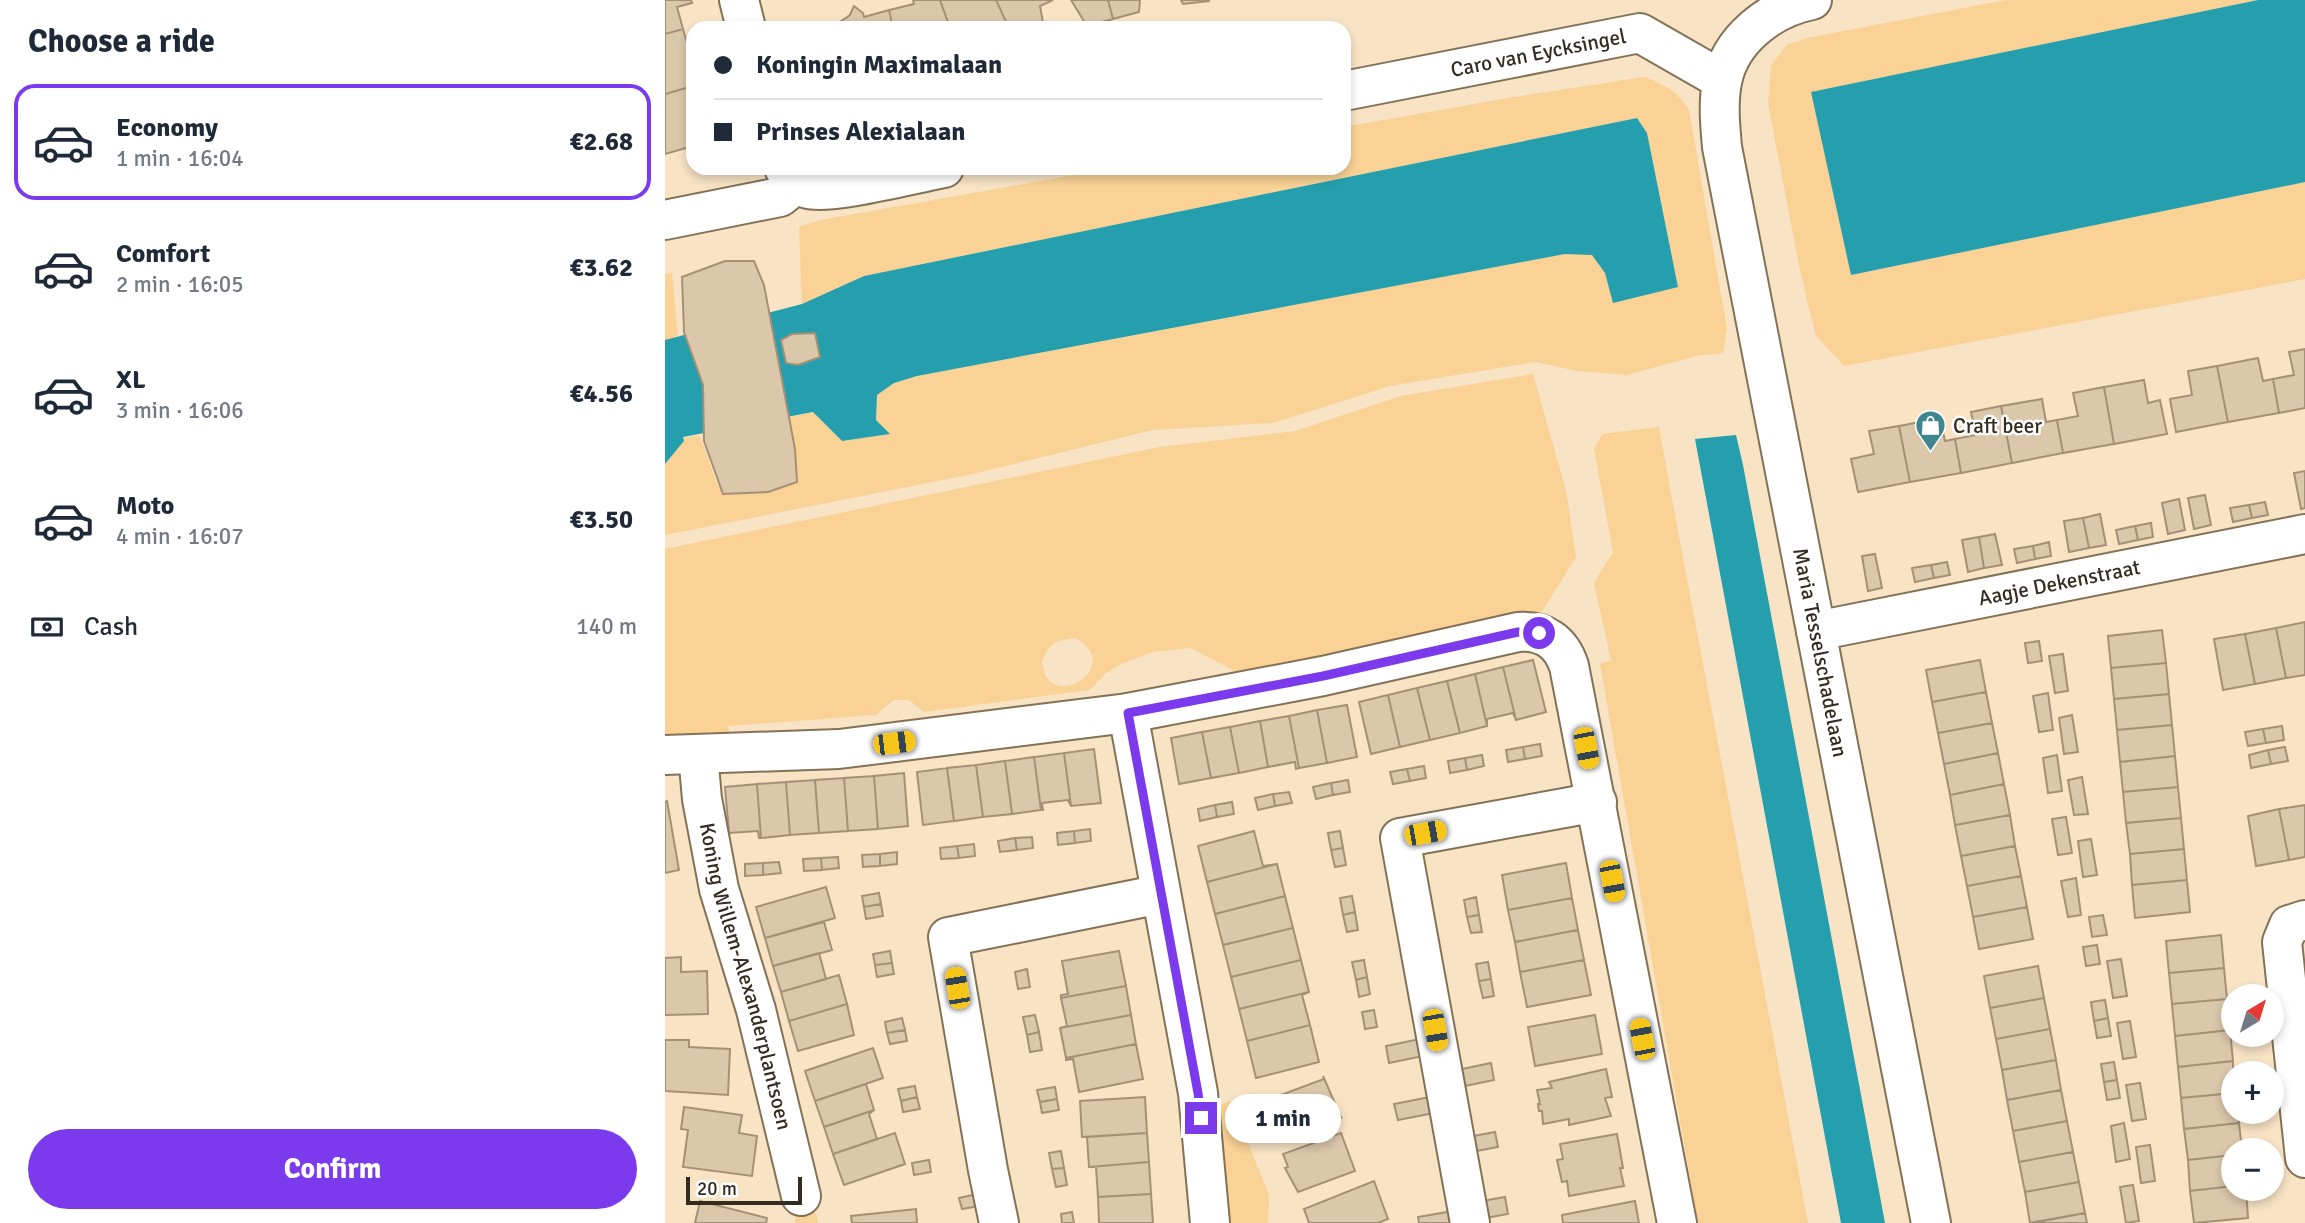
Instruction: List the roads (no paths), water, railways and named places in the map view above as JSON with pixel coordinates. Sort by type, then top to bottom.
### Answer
[{"type":"street","points":[[739,0],[744,21]]},
{"type":"street","points":[[1722,80],[1738,46],[1755,25],[1787,4]]},
{"type":"street","name":"Caro van Eycksingel","points":[[1351,89],[1639,17],[1722,80]]},
{"type":"street","name":"Maria Tesselschadelaan","points":[[1722,80],[1719,114],[1722,146],[1931,1223]]},
{"type":"street","points":[[665,220],[780,197],[790,176],[809,190],[836,188],[906,175]]},
{"type":"street","name":"Aagje Dekenstraat","points":[[1816,631],[2305,534]]},
{"type":"street","points":[[681,754],[838,749],[1128,713],[1323,676],[1518,632],[1539,633],[1554,641],[1564,651],[1570,666],[1677,1223]]},
{"type":"street","points":[[1128,713],[1198,1093],[1210,1223]]},
{"type":"street","name":"Koning Willem-Alexanderplantsoen","points":[[681,754],[702,799],[719,889],[755,1010],[801,1196]]},
{"type":"street","points":[[1470,1223],[1400,838],[1597,802]]},
{"type":"street","points":[[999,1223],[948,937],[1161,894]]},
{"type":"street","points":[[2305,920],[2289,925],[2282,942],[2305,1158]]},
{"type":"water","points":[[2258,0],[2305,0],[2305,182],[1851,275],[1811,92]]},
{"type":"water","points":[[1637,118],[1647,133],[1678,287],[1613,303],[1605,273],[1592,255],[1565,254],[917,376],[894,383],[877,395],[876,420],[890,434],[842,441],[813,412],[683,437],[684,441],[665,464],[665,340],[802,304],[864,276]]},
{"type":"water","points":[[1736,435],[1885,1223],[1841,1223],[1695,439]]},
{"type":"place","name":"Craft beer","points":[[1930,453]]}]
